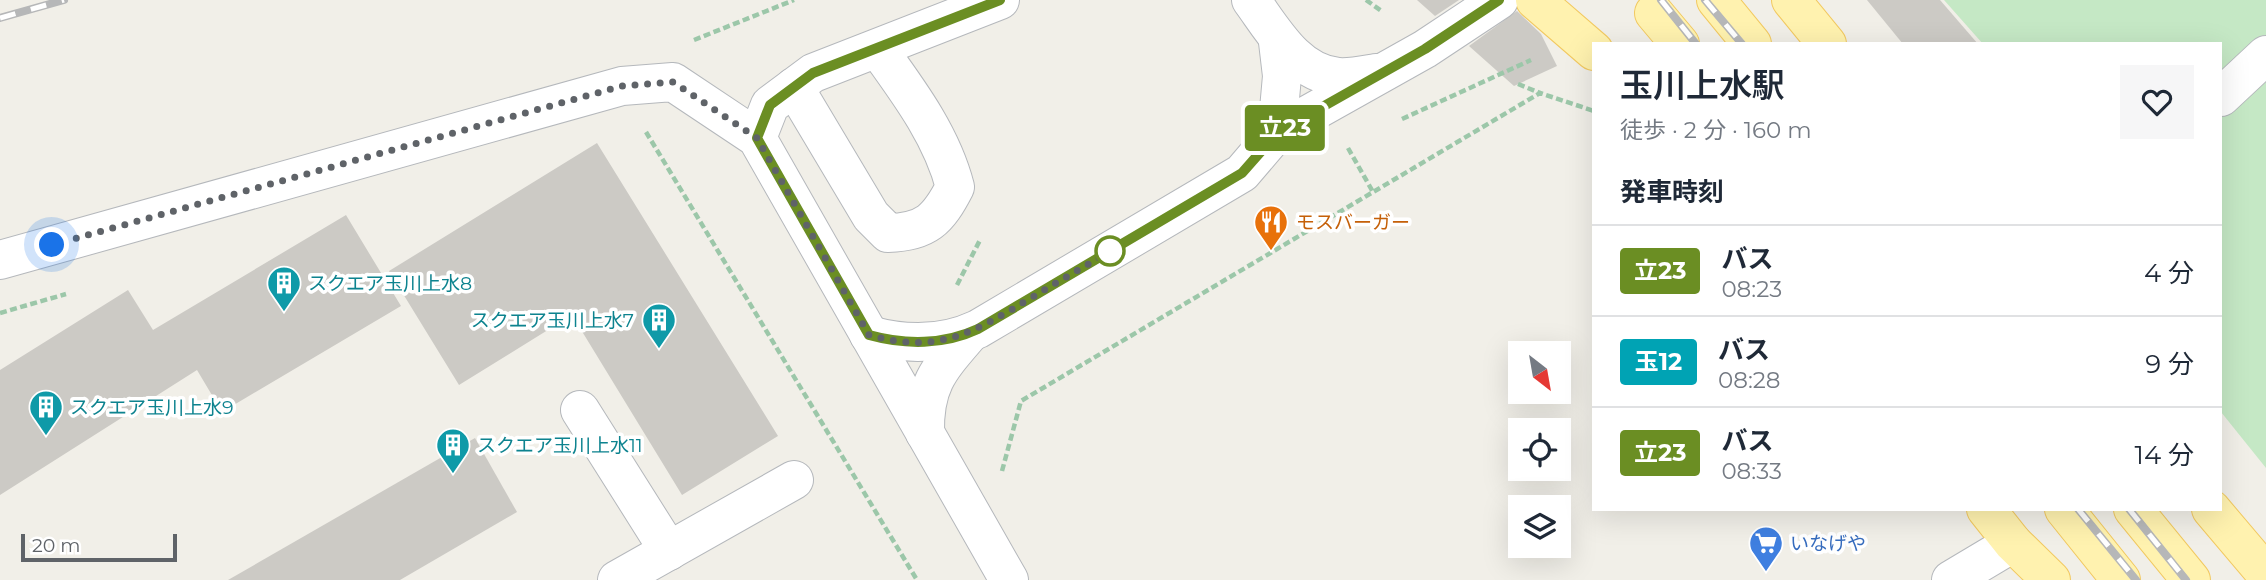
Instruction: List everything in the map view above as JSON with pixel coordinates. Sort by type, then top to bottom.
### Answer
[{"type":"main road","points":[[1535,0],[1592,49]]},
{"type":"main road","points":[[1716,0],[1750,42]]},
{"type":"main road","points":[[1791,0],[1825,42]]},
{"type":"main road","points":[[1654,13],[1678,42]]},
{"type":"main road","points":[[1988,511],[2013,543],[2051,580]]},
{"type":"main road","points":[[2066,511],[2121,580]]},
{"type":"main road","points":[[2135,511],[2191,580]]},
{"type":"main road","points":[[2213,511],[2266,574]]},
{"type":"street","points":[[757,138],[770,105],[813,73],[1000,0]]},
{"type":"street","points":[[1251,0],[1278,42],[1311,68],[1337,77],[1378,73]]},
{"type":"street","points":[[869,335],[894,342],[937,341],[970,333],[1242,173],[1278,132],[1378,73],[1425,49],[1499,0]]},
{"type":"street","points":[[1278,42],[1282,76],[1278,132]]},
{"type":"street","points":[[794,88],[871,216],[888,233],[911,232],[942,213],[955,187],[947,158],[906,88],[878,49]]},
{"type":"street","points":[[2222,96],[2266,55]]},
{"type":"street","points":[[0,260],[622,86],[673,82],[757,138],[1009,580]]},
{"type":"street","points":[[925,433],[924,402],[940,368],[970,333]]},
{"type":"street","points":[[580,410],[669,551]]},
{"type":"street","points":[[617,580],[794,480]]},
{"type":"street","points":[[1951,580],[2013,543]]},
{"type":"path","points":[[689,42],[794,0]]},
{"type":"path","points":[[1366,0],[1383,12]]},
{"type":"path","points":[[1400,120],[1535,58],[1530,48]]},
{"type":"path","points":[[1518,84],[1592,110]]},
{"type":"path","points":[[1002,472],[1021,401],[1540,93]]},
{"type":"path","points":[[641,125],[917,580]]},
{"type":"path","points":[[1357,143],[1347,149],[1373,192]]},
{"type":"path","points":[[0,313],[67,293]]},
{"type":"green space","points":[[1944,0],[2266,0],[2266,468],[2222,413],[2222,42],[1981,42]]},
{"type":"building","points":[[1417,0],[1459,0],[1435,16]]},
{"type":"building","points":[[1867,0],[1940,0],[1976,42],[1901,42]]},
{"type":"building","points":[[1517,11],[1541,34],[1557,66],[1514,86],[1469,46]]},
{"type":"building","name":"スクエア玉川上水7","points":[[597,143],[778,436],[682,495],[572,315],[459,385],[389,271]]},
{"type":"building","points":[[346,215],[401,306],[222,412],[197,370],[0,495],[0,370],[128,290],[153,330]]},
{"type":"building","name":"スクエア玉川上水11","points":[[475,438],[517,512],[400,580],[228,580]]},
{"type":"railway","points":[[0,18],[64,0]]},
{"type":"railway","points":[[1661,0],[1694,42]]},
{"type":"railway","points":[[1705,0],[1740,42]]},
{"type":"railway","points":[[2080,511],[2136,580]]},
{"type":"railway","points":[[2131,511],[2186,580]]},
{"type":"bus line","name":"立23","points":[[1000,0],[813,73],[770,105],[757,138],[869,335],[894,342],[937,341],[978,329],[1242,173],[1278,132],[1378,73],[1425,49],[1499,0]]},
{"type":"place","name":"モスバーガー","points":[[1271,252]]},
{"type":"place","name":"スクエア玉川上水8","points":[[284,313]]},
{"type":"place","name":"スクエア玉川上水7","points":[[659,350]]},
{"type":"place","name":"スクエア玉川上水9","points":[[46,437]]},
{"type":"place","name":"スクエア玉川上水11","points":[[453,475]]},
{"type":"place","name":"いなげや","points":[[1766,573]]},
{"type":"route","points":[[52,245],[622,86],[673,82],[757,138],[869,335],[894,342],[937,341],[970,333],[1110,251]]}]
